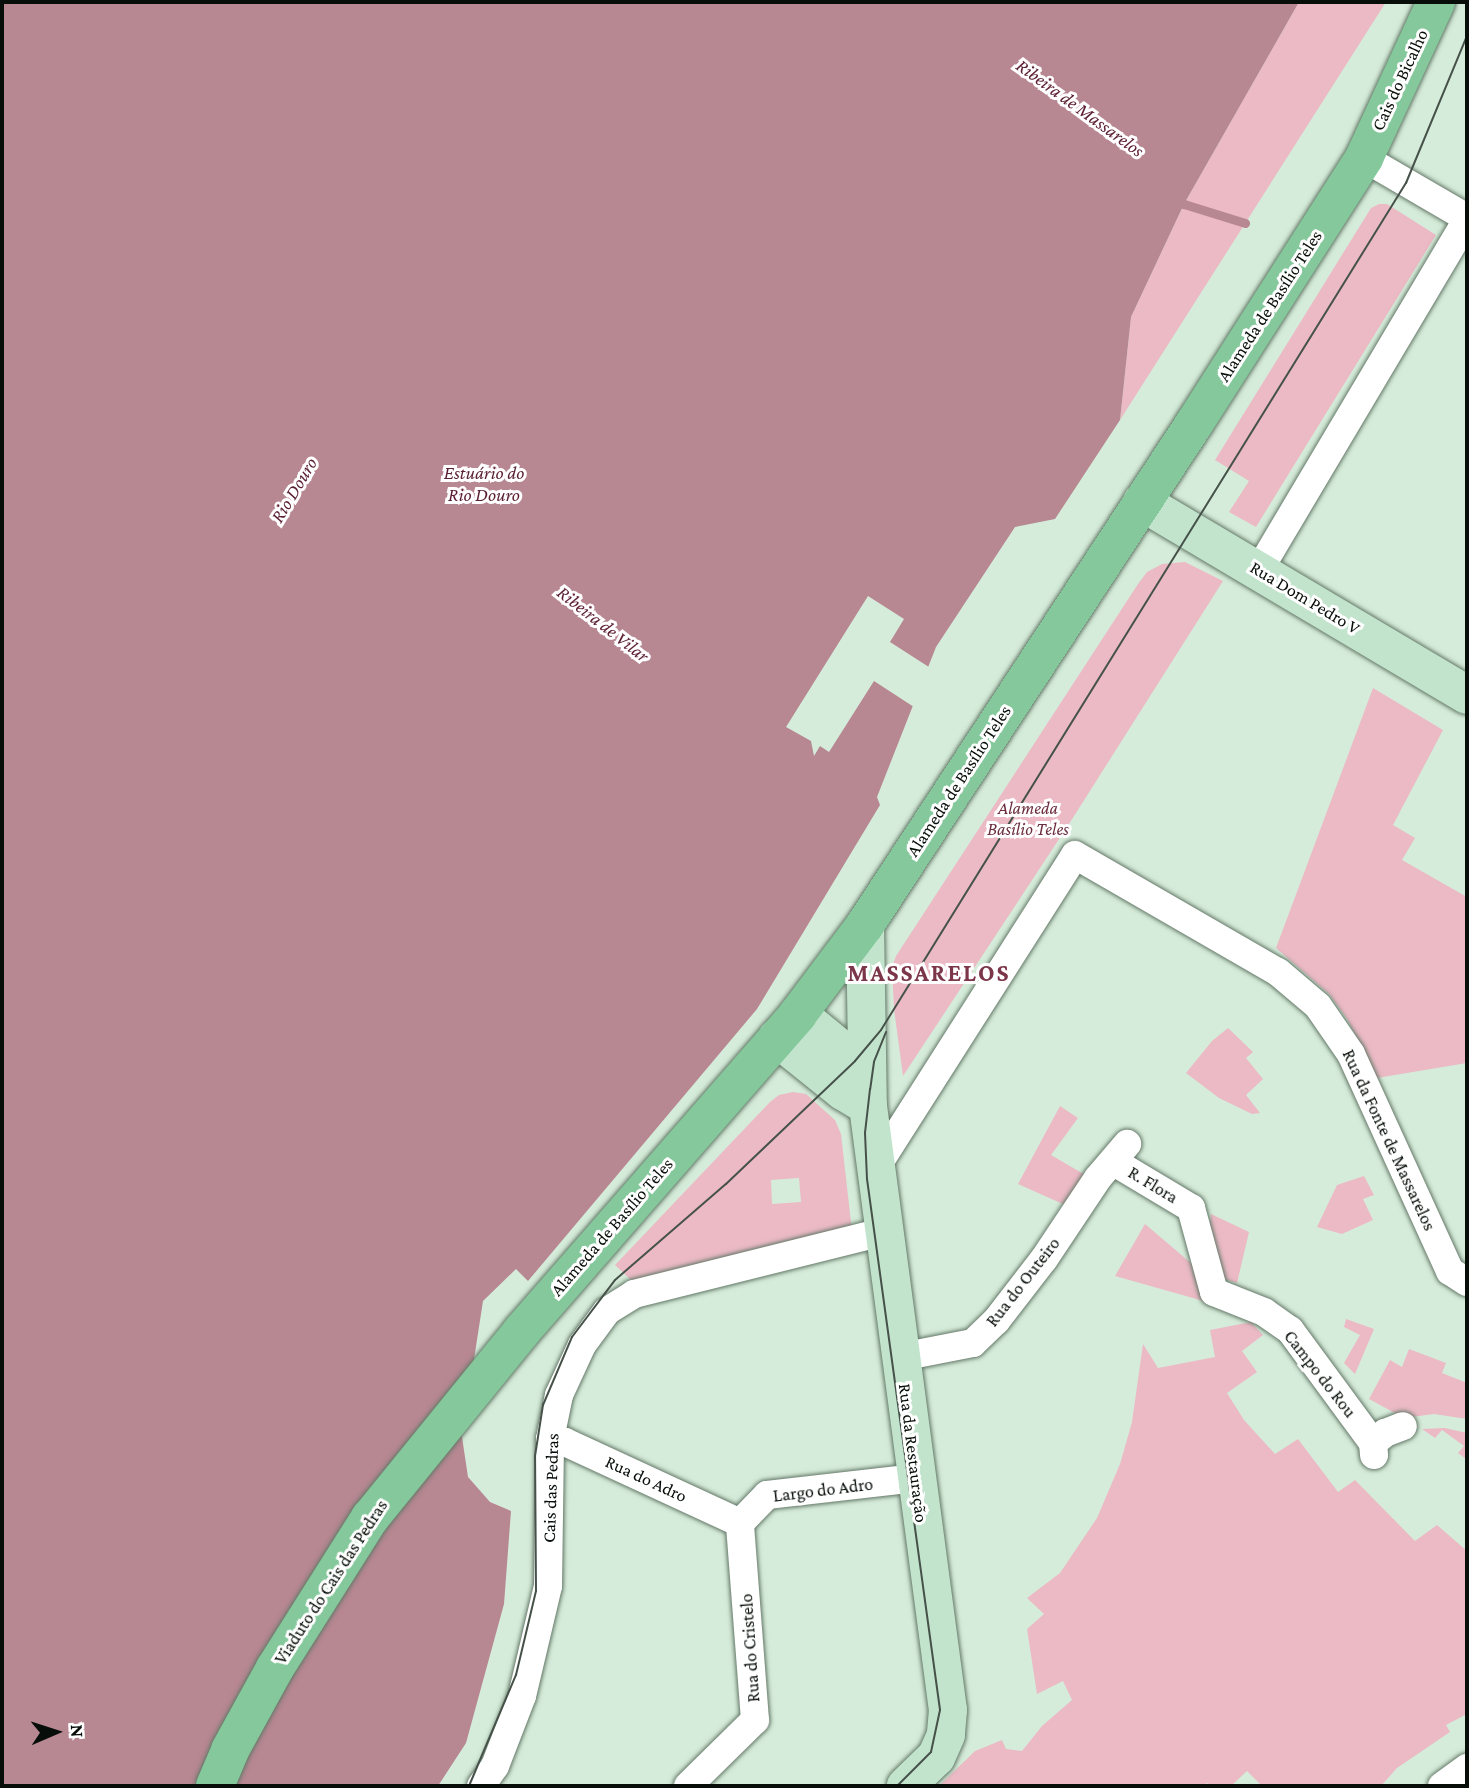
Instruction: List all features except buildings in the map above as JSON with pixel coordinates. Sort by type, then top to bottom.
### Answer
[{"type":"main road","name":"Cais do Bicalho","points":[[1364,158],[1436,2]]},
{"type":"main road","name":"Alameda de Basílio Teles","points":[[498,1360],[788,1026],[865,925],[1364,158]]},
{"type":"main road","name":"Rua Dom Pedro V","points":[[1142,502],[1467,695]]},
{"type":"main road","name":"Rua da Restauração","points":[[865,925],[867,1093],[875,1169],[948,1710],[946,1735],[936,1757],[906,1786]]},
{"type":"main road","points":[[788,1026],[844,1091],[867,1093]]},
{"type":"main road","name":"Viaduto do Cais das Pedras","points":[[215,1786],[262,1692],[319,1593],[370,1518],[498,1360]]},
{"type":"street","points":[[1259,570],[1467,219],[1364,158]]},
{"type":"street","name":"Rua da Fonte de Massarelos","points":[[875,1169],[1075,855],[1318,1006],[1351,1054],[1459,1277]]},
{"type":"street","name":"R. Flora","points":[[1121,1153],[1191,1208]]},
{"type":"street","name":"Rua do Outeiro","points":[[901,1357],[973,1343],[996,1321],[1044,1259],[1098,1178],[1121,1153]]},
{"type":"street","name":"Campo do Rou","points":[[1191,1208],[1214,1292],[1264,1312],[1290,1330],[1374,1449],[1385,1433],[1403,1426]]},
{"type":"street","name":"Cais das Pedras","points":[[481,1786],[495,1766],[522,1696],[548,1586],[550,1439],[559,1395],[582,1345],[607,1311],[634,1294],[660,1293],[883,1232]]},
{"type":"street","name":"Rua do Adro","points":[[550,1439],[565,1442],[740,1523]]},
{"type":"street","name":"Largo do Adro","points":[[740,1523],[767,1495],[916,1478]]},
{"type":"street","name":"Rua do Cristelo","points":[[688,1786],[755,1720],[740,1523]]},
{"type":"street","points":[[1441,1786],[1467,1768]]},
{"type":"green space","points":[[1299,2],[1386,2],[1120,420],[1131,317],[1184,204]]},
{"type":"green space","points":[[1387,204],[1436,235],[1256,527],[1229,512],[1249,481],[1215,460],[1371,208]]},
{"type":"green space","name":"Alameda Basílio Teles","points":[[1185,562],[1223,581],[1069,824],[903,1076],[894,1009],[892,967],[896,956],[1138,584],[1147,572],[1162,564]]},
{"type":"green space","points":[[1373,688],[1443,730],[1393,825],[1415,838],[1402,860],[1467,897],[1467,1063],[1377,1078],[1347,1019],[1329,994],[1276,948]]},
{"type":"green space","points":[[1228,1028],[1253,1052],[1246,1058],[1263,1079],[1246,1095],[1260,1113],[1252,1114],[1219,1098],[1186,1073],[1212,1041]]},
{"type":"green space","points":[[793,1092],[806,1094],[835,1120],[841,1134],[852,1231],[633,1282],[615,1265],[779,1095]],"holes":[[[799,1178],[801,1202],[772,1204],[771,1180]]]},
{"type":"green space","points":[[1060,1106],[1078,1118],[1051,1155],[1087,1176],[1065,1205],[1018,1184]]},
{"type":"green space","points":[[1364,1176],[1374,1195],[1363,1199],[1373,1220],[1342,1234],[1317,1227],[1337,1185]]},
{"type":"green space","points":[[1211,1214],[1249,1232],[1237,1283],[1217,1277],[1209,1234]]},
{"type":"green space","points":[[1145,1224],[1198,1269],[1207,1302],[1115,1276]]},
{"type":"green space","points":[[1346,1319],[1374,1329],[1355,1374],[1344,1363],[1360,1335],[1344,1327]]},
{"type":"green space","points":[[1251,1322],[1263,1335],[1242,1351],[1257,1372],[1227,1393],[1244,1420],[1275,1454],[1298,1439],[1338,1492],[1355,1480],[1415,1541],[1437,1525],[1467,1551],[1467,1714],[1446,1725],[1450,1732],[1397,1768],[1381,1786],[1262,1786],[1247,1771],[1231,1786],[1211,1786],[1207,1783],[1204,1786],[939,1786],[975,1751],[1002,1740],[1006,1749],[1022,1751],[1042,1726],[1072,1700],[1063,1681],[1037,1694],[1027,1629],[1044,1614],[1027,1598],[1060,1573],[1097,1518],[1120,1464],[1132,1422],[1143,1344],[1158,1368],[1215,1357],[1210,1330]]},
{"type":"green space","points":[[1409,1349],[1446,1363],[1442,1373],[1467,1383],[1467,1419],[1434,1414],[1404,1418],[1369,1399],[1390,1360],[1402,1367]]},
{"type":"green space","points":[[1445,1428],[1467,1433],[1466,1459],[1458,1453],[1464,1446],[1442,1430],[1435,1438],[1422,1429]]},
{"type":"water","name":"Estuário do Rio Douro","points":[[2,2],[1299,2],[1184,204],[1131,317],[1120,420],[1055,519],[1015,527],[936,647],[877,797],[880,805],[757,1009],[528,1281],[516,1269],[483,1301],[462,1437],[468,1477],[490,1502],[511,1511],[504,1604],[466,1743],[438,1786],[2,1786]]},
{"type":"pier","points":[[868,596],[904,619],[890,642],[932,669],[917,709],[874,681],[829,752],[820,746],[814,756],[811,741],[786,727]]},
{"type":"waterway","name":"Ribeira de Massarelos","points":[[1175,198],[1184,204],[1245,223]]},
{"type":"tram line","points":[[469,1786],[516,1675],[536,1591],[535,1456],[543,1405],[572,1337],[615,1280],[726,1184],[855,1061],[881,1030],[1406,183],[1467,36]]},
{"type":"tram line","points":[[886,1032],[874,1062],[870,1089],[865,1133],[867,1179],[940,1710],[931,1752],[897,1786]]},
{"type":"district","name":"MASSARELOS","points":[[929,973]]},
{"type":"water label","name":"Rio Douro","points":[[294,490]]},
{"type":"water label","name":"Ribeira de Vilar","points":[[603,624]]}]
